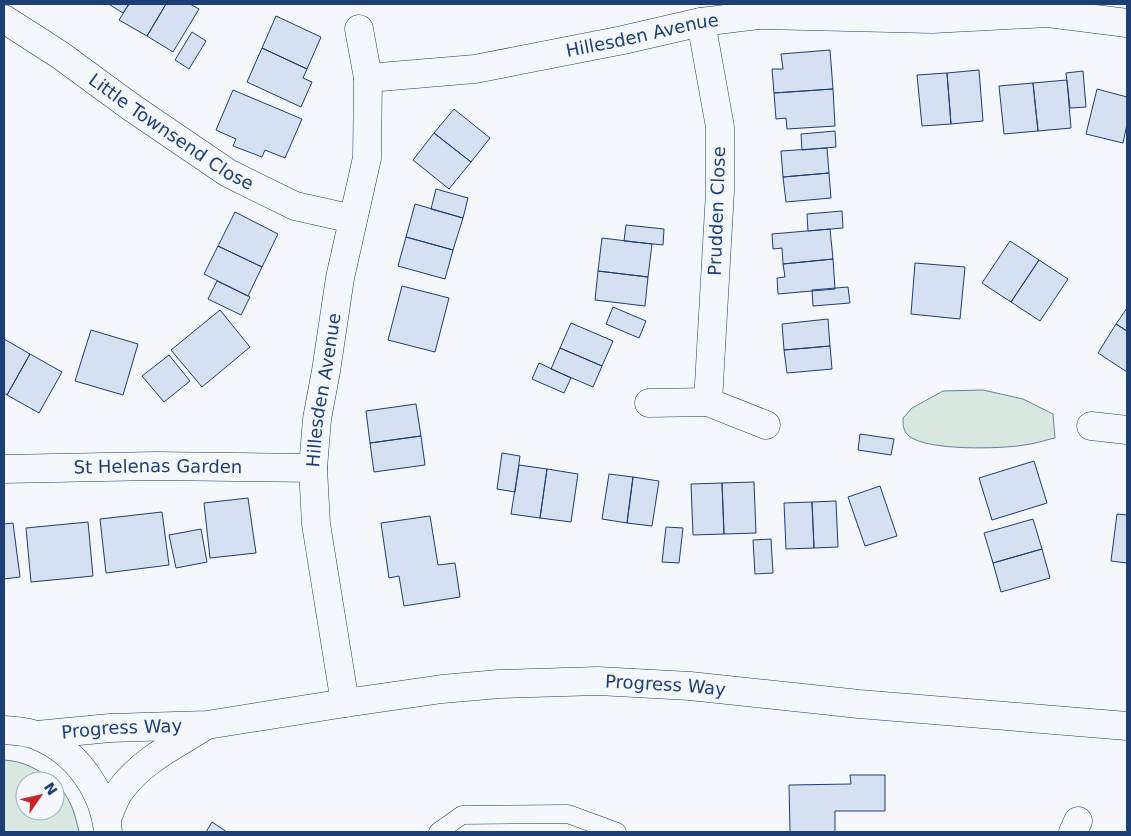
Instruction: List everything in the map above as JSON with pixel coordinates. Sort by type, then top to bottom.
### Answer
[{"type":"street","name":"Hillesden Avenue","points":[[368,78],[475,69],[623,40],[701,22],[758,14],[932,19],[1048,13],[1127,23]]},
{"type":"street","name":"Little Townsend Close","points":[[4,19],[60,55],[131,107],[228,173],[295,206],[354,219]]},
{"type":"street","name":"Prudden Close","points":[[701,22],[720,127],[720,191],[708,402]]},
{"type":"street","name":"Hillesden Avenue","points":[[346,703],[316,524],[313,468],[317,419],[340,278],[367,158],[368,78],[359,29]]},
{"type":"street","points":[[649,403],[708,402],[766,425]]},
{"type":"street","points":[[1091,426],[1127,430]]},
{"type":"street","name":"St Helenas Garden","points":[[4,469],[155,466],[313,468]]},
{"type":"street","name":"Progress Way","points":[[37,735],[110,728],[206,725],[442,689],[499,684],[598,681],[690,686],[859,704],[1127,726]]},
{"type":"street","name":"Progress Way","points":[[108,826],[120,789],[134,774],[150,761],[206,725]]},
{"type":"street","points":[[4,730],[37,735],[58,747],[75,761],[89,778],[100,798],[108,826]]},
{"type":"lane","points":[[438,832],[462,815],[568,814],[616,832]]},
{"type":"shaded area","points":[[983,390],[1023,399],[1053,414],[1055,438],[1032,444],[965,448],[918,441],[906,432],[903,418],[912,408],[943,391]]},
{"type":"shaded area","points":[[4,760],[18,762],[39,771],[15,771],[15,821],[65,821],[65,793],[74,812],[79,832],[4,832]]},
{"type":"building","points":[[111,4],[129,4],[123,13]]},
{"type":"building","points":[[129,4],[166,4],[147,36],[119,20]]},
{"type":"building","points":[[166,4],[190,4],[199,9],[173,52],[147,36]]},
{"type":"building","points":[[276,16],[321,37],[307,69],[262,48]]},
{"type":"building","points":[[192,32],[206,41],[189,69],[175,60]]},
{"type":"building","points":[[262,48],[307,69],[303,78],[312,82],[301,107],[247,82]]},
{"type":"building","points":[[830,50],[833,89],[774,93],[772,69],[783,69],[781,54]]},
{"type":"building","points":[[979,70],[983,121],[951,124],[947,73]]},
{"type":"building","points":[[1083,71],[1086,107],[1070,108],[1066,73]]},
{"type":"building","points":[[947,73],[951,124],[922,126],[917,75]]},
{"type":"building","points":[[1067,80],[1071,128],[1038,131],[1033,83]]},
{"type":"building","points":[[1033,83],[1038,131],[1004,134],[999,86]]},
{"type":"building","points":[[833,89],[835,126],[787,129],[786,118],[776,119],[774,93]]},
{"type":"building","points":[[1097,89],[1127,97],[1127,124],[1123,143],[1086,134]]},
{"type":"building","points":[[233,90],[302,119],[285,158],[265,150],[262,157],[233,146],[236,139],[216,130]]},
{"type":"building","points":[[454,109],[490,138],[471,162],[434,133]]},
{"type":"building","points":[[835,131],[836,147],[802,150],[801,134]]},
{"type":"building","points":[[434,133],[471,162],[449,189],[413,160]]},
{"type":"building","points":[[827,148],[829,173],[783,177],[781,151]]},
{"type":"building","points":[[829,173],[831,198],[786,202],[783,177]]},
{"type":"building","points":[[436,189],[468,198],[463,218],[431,209]]},
{"type":"building","points":[[415,204],[463,218],[453,250],[406,237]]},
{"type":"building","points":[[842,211],[843,228],[808,231],[807,214]]},
{"type":"building","points":[[235,212],[278,234],[262,267],[218,246]]},
{"type":"building","points":[[626,225],[664,229],[663,245],[624,241]]},
{"type":"building","points":[[830,229],[833,259],[783,264],[782,248],[773,249],[772,234]]},
{"type":"building","points":[[406,237],[453,250],[445,279],[398,266]]},
{"type":"building","points":[[602,238],[652,244],[648,277],[598,271]]},
{"type":"building","points":[[1010,241],[1039,260],[1011,302],[982,283]]},
{"type":"building","points":[[218,246],[262,267],[248,296],[204,274]]},
{"type":"building","points":[[833,259],[835,289],[778,294],[777,278],[785,277],[783,264]]},
{"type":"building","points":[[1039,260],[1068,279],[1040,321],[1011,302]]},
{"type":"building","points":[[915,263],[965,267],[960,319],[911,314]]},
{"type":"building","points":[[598,271],[648,277],[645,306],[595,300]]},
{"type":"building","points":[[217,281],[250,297],[241,315],[208,299]]},
{"type":"building","points":[[402,286],[449,298],[435,352],[388,340]]},
{"type":"building","points":[[848,287],[850,303],[813,306],[812,290]]},
{"type":"building","points":[[613,307],[646,321],[639,338],[606,324]]},
{"type":"building","points":[[1127,308],[1127,331],[1116,324]]},
{"type":"building","points":[[220,310],[250,347],[202,387],[171,350]]},
{"type":"building","points":[[828,319],[830,346],[784,350],[782,324]]},
{"type":"building","points":[[571,323],[613,341],[602,366],[560,348]]},
{"type":"building","points":[[1116,324],[1127,331],[1127,372],[1098,353]]},
{"type":"building","points":[[91,330],[138,344],[123,395],[75,381]]},
{"type":"building","points":[[4,339],[30,354],[7,395],[4,393]]},
{"type":"building","points":[[830,346],[832,369],[787,373],[784,350]]},
{"type":"building","points":[[560,348],[602,366],[593,387],[551,369]]},
{"type":"building","points":[[30,354],[62,372],[39,413],[7,395]]},
{"type":"building","points":[[169,355],[190,381],[164,402],[142,376]]},
{"type":"building","points":[[539,363],[571,378],[564,393],[532,379]]},
{"type":"building","points":[[416,404],[421,436],[370,443],[366,411]]},
{"type":"building","points":[[860,434],[894,439],[891,455],[858,450]]},
{"type":"building","points":[[421,436],[425,465],[374,472],[370,443]]},
{"type":"building","points":[[502,453],[520,456],[515,492],[497,489]]},
{"type":"building","points":[[1034,461],[1047,503],[992,520],[979,478]]},
{"type":"building","points":[[519,465],[547,469],[540,518],[511,514]]},
{"type":"building","points":[[547,469],[578,474],[571,522],[540,518]]},
{"type":"building","points":[[609,474],[633,477],[627,523],[602,519]]},
{"type":"building","points":[[633,477],[659,481],[652,526],[627,523]]},
{"type":"building","points":[[754,482],[756,533],[724,534],[722,483]]},
{"type":"building","points":[[722,483],[724,534],[693,535],[691,484]]},
{"type":"building","points":[[880,486],[897,536],[865,546],[848,497]]},
{"type":"building","points":[[248,498],[256,553],[210,558],[204,503]]},
{"type":"building","points":[[836,501],[838,547],[814,548],[812,502]]},
{"type":"building","points":[[812,502],[814,548],[786,549],[784,503]]},
{"type":"building","points":[[162,512],[169,565],[106,573],[100,519]]},
{"type":"building","points":[[1117,514],[1127,515],[1127,563],[1111,561]]},
{"type":"building","points":[[430,516],[438,565],[455,563],[460,597],[404,606],[399,576],[389,578],[381,523]]},
{"type":"building","points":[[1033,519],[1042,549],[993,563],[984,533]]},
{"type":"building","points":[[88,522],[93,576],[31,582],[26,528]]},
{"type":"building","points":[[13,523],[20,577],[4,579],[4,524]]},
{"type":"building","points":[[666,527],[683,528],[679,563],[662,562]]},
{"type":"building","points":[[201,529],[207,562],[176,568],[169,535]]},
{"type":"building","points":[[771,539],[773,573],[755,574],[753,540]]},
{"type":"building","points":[[1042,549],[1050,578],[1001,592],[993,563]]},
{"type":"building","points":[[850,775],[885,775],[885,811],[835,811],[835,832],[790,832],[789,785],[851,784]]},
{"type":"building","points":[[212,822],[227,832],[206,832]]}]
